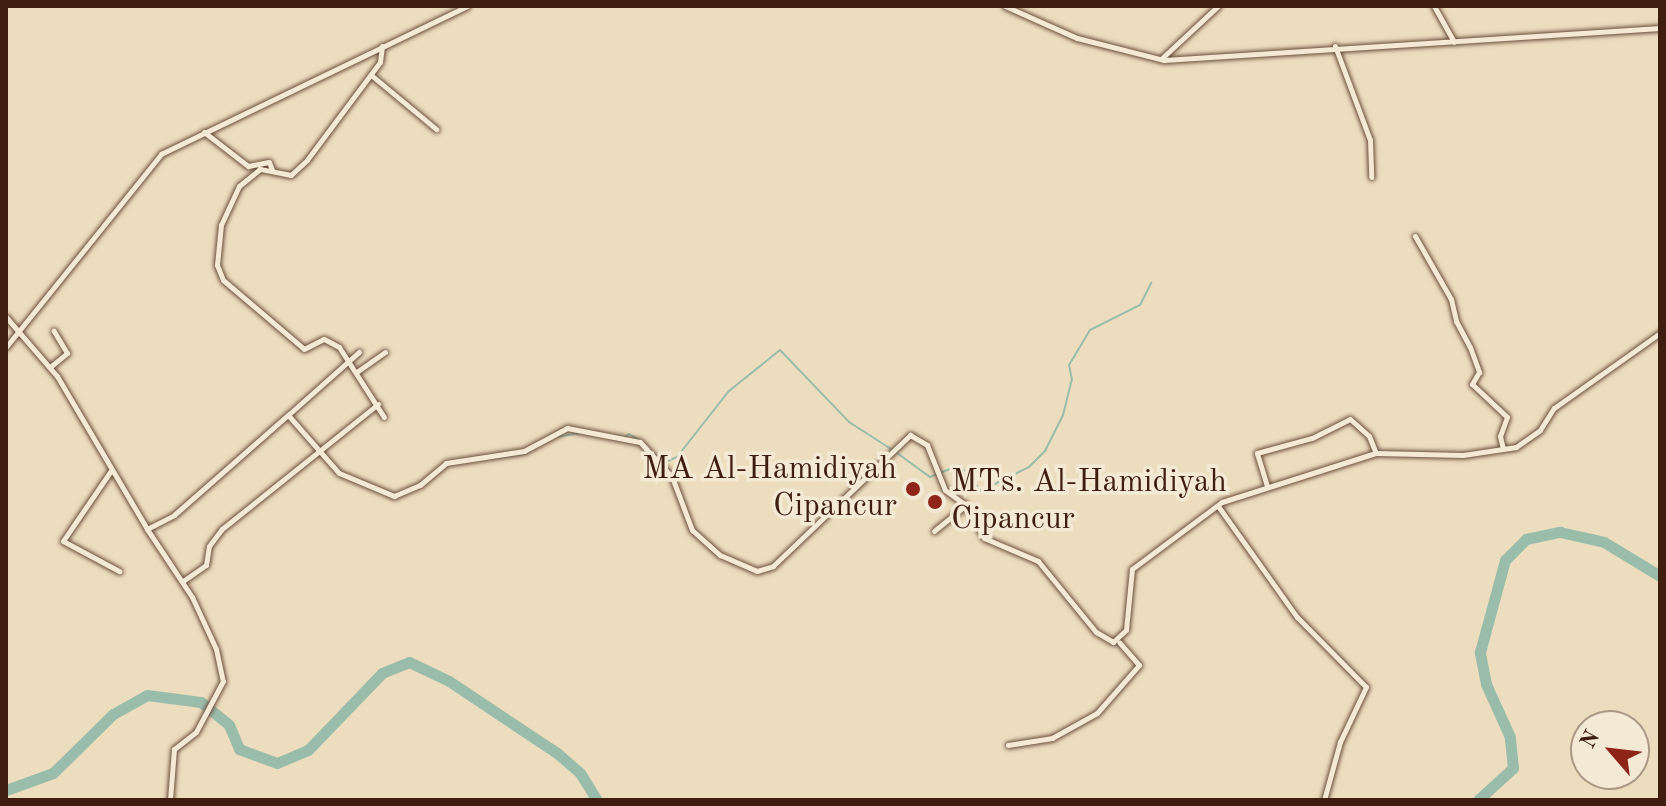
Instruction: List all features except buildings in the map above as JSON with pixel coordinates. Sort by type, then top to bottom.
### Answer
[{"type":"street","points":[[6,347],[161,154],[467,6]]},
{"type":"street","points":[[1005,6],[1077,38],[1161,60],[1335,46],[1454,42],[1660,28]]},
{"type":"street","points":[[1161,60],[1218,6]]},
{"type":"street","points":[[1434,6],[1454,42]]},
{"type":"street","points":[[382,45],[371,75],[307,160],[291,175],[272,170],[249,176],[231,200],[217,247],[219,273],[304,349],[330,339],[358,371],[384,417]]},
{"type":"street","points":[[1335,46],[1370,140],[1371,177]]},
{"type":"street","points":[[371,75],[436,129]]},
{"type":"street","points":[[204,132],[248,166],[269,162],[272,170]]},
{"type":"street","points":[[1415,236],[1451,299],[1456,321],[1470,347],[1479,372],[1473,386],[1507,417],[1500,436],[1503,449]]},
{"type":"street","points":[[6,317],[22,330],[50,367],[110,472],[183,581],[216,649],[223,681],[219,694],[199,727],[174,749],[170,800]]},
{"type":"street","points":[[50,367],[67,353],[54,331]]},
{"type":"street","points":[[1119,641],[1129,617],[1132,569],[1218,506],[1267,486],[1303,480],[1376,453],[1463,455],[1503,449],[1540,430],[1554,408],[1660,333]]},
{"type":"street","points":[[147,529],[174,515],[359,352]]},
{"type":"street","points":[[358,371],[385,352]]},
{"type":"street","points":[[183,581],[206,565],[209,546],[222,529],[378,404]]},
{"type":"street","points":[[288,415],[318,453],[348,480],[394,496],[420,485],[446,463],[524,451],[567,428],[625,437],[640,442],[672,477],[684,512],[705,544],[757,571],[779,561],[906,437],[915,437],[927,445],[945,490],[966,505],[984,538],[1038,561],[1096,632],[1119,641],[1139,665],[1097,713],[1052,738],[1008,745]]},
{"type":"street","points":[[1267,486],[1257,453],[1312,438],[1350,419],[1369,436],[1376,453]]},
{"type":"street","points":[[110,472],[63,541],[119,571]]},
{"type":"street","points":[[934,531],[966,505]]},
{"type":"street","points":[[1218,506],[1297,617],[1366,687],[1340,742],[1324,800]]},
{"type":"waterway","points":[[897,453],[930,477],[960,465],[981,491],[1029,467],[1045,451],[1063,415],[1072,380],[1069,365],[1090,330],[1140,305],[1151,283]]},
{"type":"waterway","points":[[654,454],[663,463],[677,457],[729,391],[780,350],[849,422],[891,449]]},
{"type":"waterway","points":[[556,437],[581,433]]},
{"type":"waterway","points":[[624,438],[629,434],[638,439]]},
{"type":"waterway","points":[[489,459],[525,454],[543,443]]},
{"type":"waterway","points":[[1478,800],[1513,768],[1510,737],[1486,684],[1480,652],[1505,560],[1526,539],[1560,532],[1604,542],[1660,576]]},
{"type":"waterway","points":[[6,790],[53,773],[113,714],[147,695],[201,702],[229,725],[239,749],[277,763],[308,750],[382,673],[409,662],[449,681],[557,753],[580,773],[597,800]]},
{"type":"place","name":"MA Al-Hamidiyah Cipancur","points":[[913,489]]},
{"type":"place","name":"MTs. Al-Hamidiyah Cipancur","points":[[935,502]]}]
